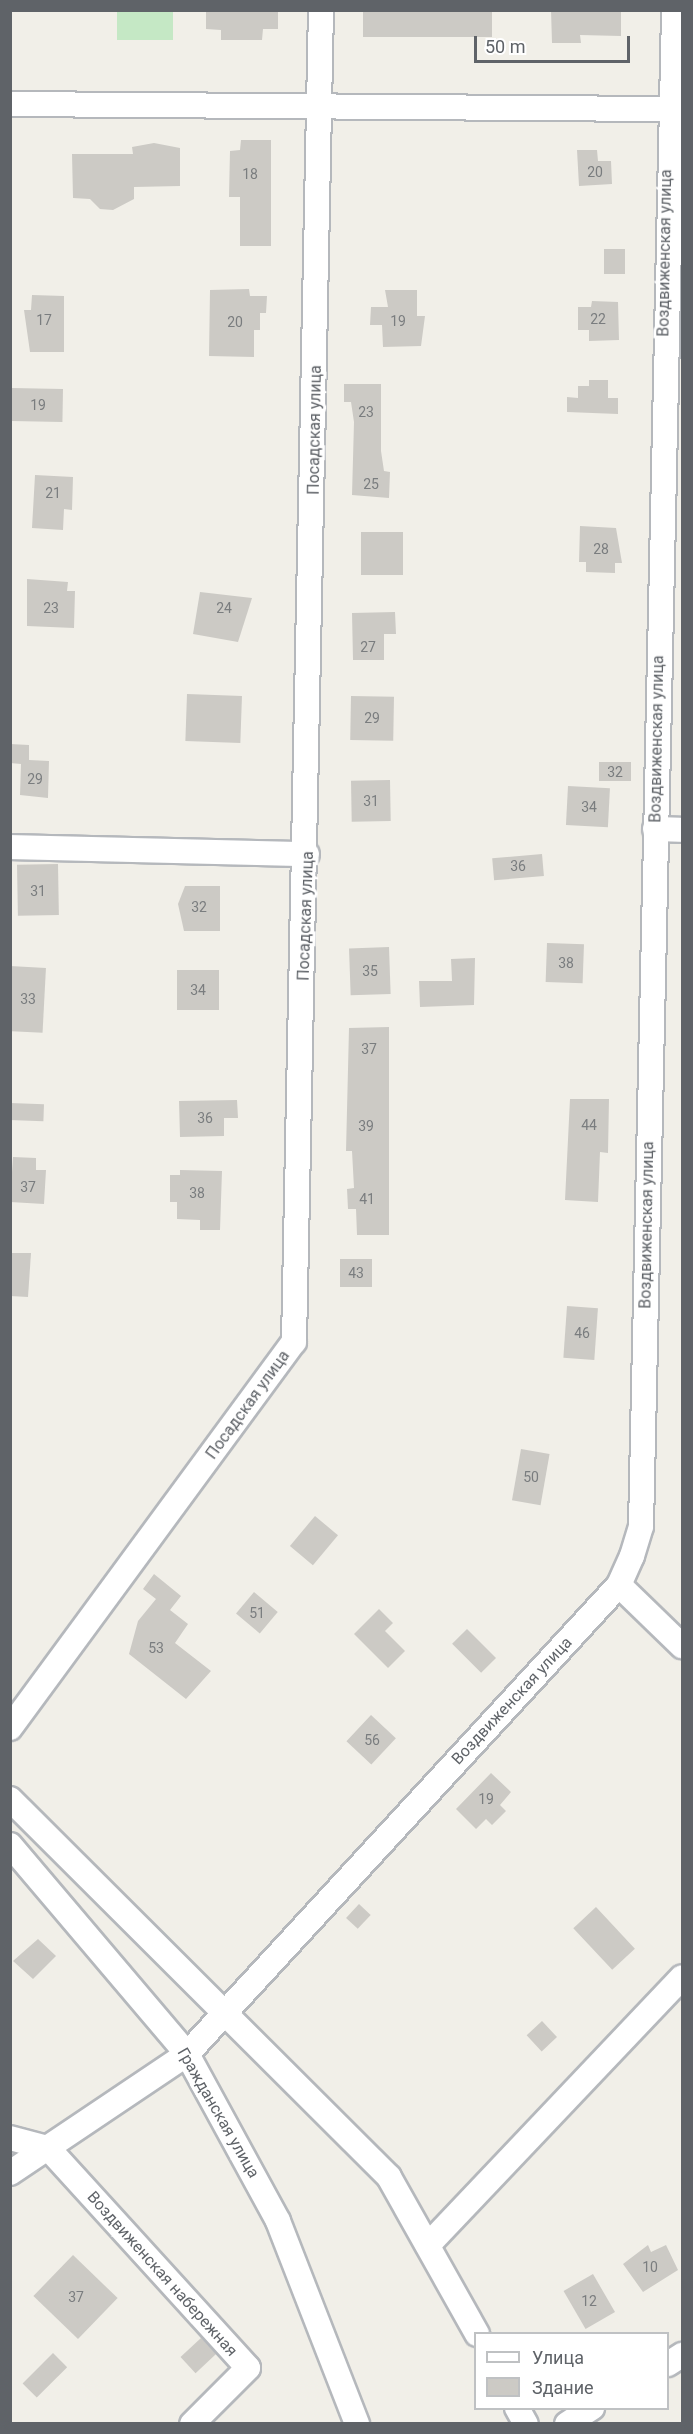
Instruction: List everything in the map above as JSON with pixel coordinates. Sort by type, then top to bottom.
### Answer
[{"type":"street","name":"Посадская улица","points":[[10,1728],[294,1342],[307,854],[321,10]]},
{"type":"street","name":"Воздвиженская улица","points":[[10,2173],[187,2054],[226,2009],[619,1585],[641,1526],[668,109],[674,10]]},
{"type":"street","points":[[10,104],[668,109]]},
{"type":"street","points":[[655,829],[682,830]]},
{"type":"street","points":[[10,847],[307,854]]},
{"type":"street","points":[[619,1585],[682,1646]]},
{"type":"street","points":[[10,1799],[226,2009],[389,2177],[476,2332]]},
{"type":"street","name":"Гражданская улица","points":[[10,1845],[187,2054],[278,2221],[357,2424]]},
{"type":"street","points":[[428,2245],[682,1977]]},
{"type":"street","points":[[10,2138],[48,2148]]},
{"type":"street","name":"Воздвиженская набережная","points":[[48,2148],[248,2368],[192,2424]]},
{"type":"street","points":[[669,2363],[682,2355]]},
{"type":"street","points":[[519,2410],[526,2424]]},
{"type":"street","points":[[567,2424],[590,2410]]},
{"type":"green space","points":[[117,11],[173,11],[173,40],[117,40]]},
{"type":"building","points":[[206,10],[278,10],[278,29],[263,29],[262,40],[221,40],[221,30],[206,29]]},
{"type":"building","points":[[363,10],[492,10],[492,37],[363,37]]},
{"type":"building","points":[[551,10],[621,10],[621,36],[580,35],[581,43],[552,43]]},
{"type":"building","points":[[241,140],[271,140],[271,246],[240,246],[240,197],[229,197],[230,151],[240,150]]},
{"type":"building","points":[[154,143],[180,148],[180,186],[134,187],[134,199],[113,210],[100,209],[90,199],[73,198],[72,154],[133,154],[132,147]]},
{"type":"building","points":[[577,150],[597,150],[598,161],[611,161],[612,184],[579,186]]},
{"type":"building","points":[[604,249],[625,249],[625,274],[604,274]]},
{"type":"building","points":[[249,289],[250,296],[267,296],[266,313],[260,313],[260,330],[254,330],[254,357],[209,356],[210,290]]},
{"type":"building","points":[[385,290],[417,290],[417,316],[425,316],[421,346],[383,347],[382,325],[370,325],[371,307],[388,307]]},
{"type":"building","points":[[32,295],[64,296],[64,352],[30,352],[24,310],[31,310]]},
{"type":"building","points":[[592,301],[618,302],[619,340],[589,341],[589,330],[578,330],[578,307],[591,307]]},
{"type":"building","points":[[589,380],[608,380],[608,398],[618,398],[618,414],[567,412],[567,397],[578,398],[578,386],[589,386]]},
{"type":"building","points":[[344,384],[381,384],[381,451],[384,471],[390,472],[389,498],[352,495],[354,422],[351,402],[344,402]]},
{"type":"building","points":[[12,388],[63,389],[62,422],[11,421]]},
{"type":"building","points":[[35,475],[73,477],[72,510],[64,509],[63,530],[32,528]]},
{"type":"building","points":[[580,526],[616,528],[622,563],[615,563],[615,573],[586,572],[586,562],[579,562]]},
{"type":"building","points":[[361,532],[403,532],[403,575],[361,575]]},
{"type":"building","points":[[27,579],[68,582],[67,591],[75,591],[74,628],[27,626]]},
{"type":"building","points":[[200,592],[252,598],[238,642],[193,634]]},
{"type":"building","points":[[395,612],[396,634],[384,634],[384,660],[353,660],[352,613]]},
{"type":"building","points":[[187,694],[242,696],[240,743],[185,741]]},
{"type":"building","points":[[351,696],[394,697],[393,741],[350,740]]},
{"type":"building","points":[[10,744],[29,745],[29,760],[49,761],[48,798],[20,795],[21,764],[10,763]]},
{"type":"building","points":[[599,762],[631,762],[631,781],[599,781]]},
{"type":"building","points":[[390,780],[391,821],[352,822],[351,781]]},
{"type":"building","points":[[568,786],[610,788],[608,827],[566,825]]},
{"type":"building","points":[[542,854],[544,876],[494,880],[492,858]]},
{"type":"building","points":[[58,864],[59,915],[18,916],[17,865]]},
{"type":"building","points":[[185,886],[220,886],[220,931],[184,931],[178,904]]},
{"type":"building","points":[[547,943],[584,944],[583,983],[546,982]]},
{"type":"building","points":[[389,947],[391,994],[351,995],[349,948]]},
{"type":"building","points":[[475,958],[474,1005],[420,1007],[419,981],[452,981],[451,959]]},
{"type":"building","points":[[10,966],[46,968],[43,1033],[10,1031]]},
{"type":"building","points":[[177,970],[219,970],[219,1010],[177,1010]]},
{"type":"building","points":[[389,1027],[389,1235],[357,1235],[356,1209],[348,1209],[347,1189],[354,1188],[352,1151],[346,1151],[349,1028]]},
{"type":"building","points":[[570,1099],[609,1099],[608,1153],[600,1152],[598,1202],[565,1200]]},
{"type":"building","points":[[237,1100],[238,1118],[224,1118],[224,1136],[180,1137],[179,1101]]},
{"type":"building","points":[[10,1103],[44,1104],[43,1121],[10,1120]]},
{"type":"building","points":[[13,1157],[36,1158],[36,1170],[46,1170],[44,1204],[10,1202]]},
{"type":"building","points":[[180,1170],[222,1171],[220,1230],[200,1230],[200,1220],[177,1219],[177,1202],[170,1202],[170,1175],[180,1175]]},
{"type":"building","points":[[10,1253],[31,1253],[28,1297],[10,1296]]},
{"type":"building","points":[[340,1259],[372,1259],[372,1287],[340,1287]]},
{"type":"building","points":[[567,1306],[598,1308],[594,1360],[563,1358]]},
{"type":"building","points":[[521,1449],[550,1454],[541,1505],[512,1500]]},
{"type":"building","points":[[315,1516],[338,1535],[313,1565],[290,1546]]},
{"type":"building","points":[[154,1574],[181,1596],[170,1610],[188,1624],[175,1643],[211,1671],[186,1699],[129,1654],[138,1621],[156,1599],[143,1589]]},
{"type":"building","points":[[254,1592],[278,1612],[260,1633],[236,1613]]},
{"type":"building","points":[[379,1609],[393,1623],[385,1631],[405,1651],[388,1668],[354,1634]]},
{"type":"building","points":[[467,1629],[496,1658],[481,1673],[452,1644]]},
{"type":"building","points":[[371,1715],[396,1738],[371,1765],[346,1741]]},
{"type":"building","points":[[491,1773],[511,1792],[500,1805],[506,1811],[492,1825],[486,1819],[476,1829],[456,1809]]},
{"type":"building","points":[[359,1904],[371,1915],[358,1929],[346,1918]]},
{"type":"building","points":[[596,1907],[635,1949],[612,1970],[573,1928]]},
{"type":"building","points":[[38,1939],[56,1956],[33,1979],[13,1961]]},
{"type":"building","points":[[542,2021],[557,2037],[542,2051],[527,2035]]},
{"type":"building","points":[[648,2245],[651,2252],[666,2245],[678,2270],[643,2292],[623,2264]]},
{"type":"building","points":[[73,2255],[118,2298],[78,2339],[33,2296]]},
{"type":"building","points":[[593,2274],[615,2312],[586,2329],[564,2291]]},
{"type":"building","points":[[201,2338],[216,2354],[196,2373],[181,2357]]},
{"type":"building","points":[[53,2353],[67,2367],[37,2398],[23,2383]]}]
